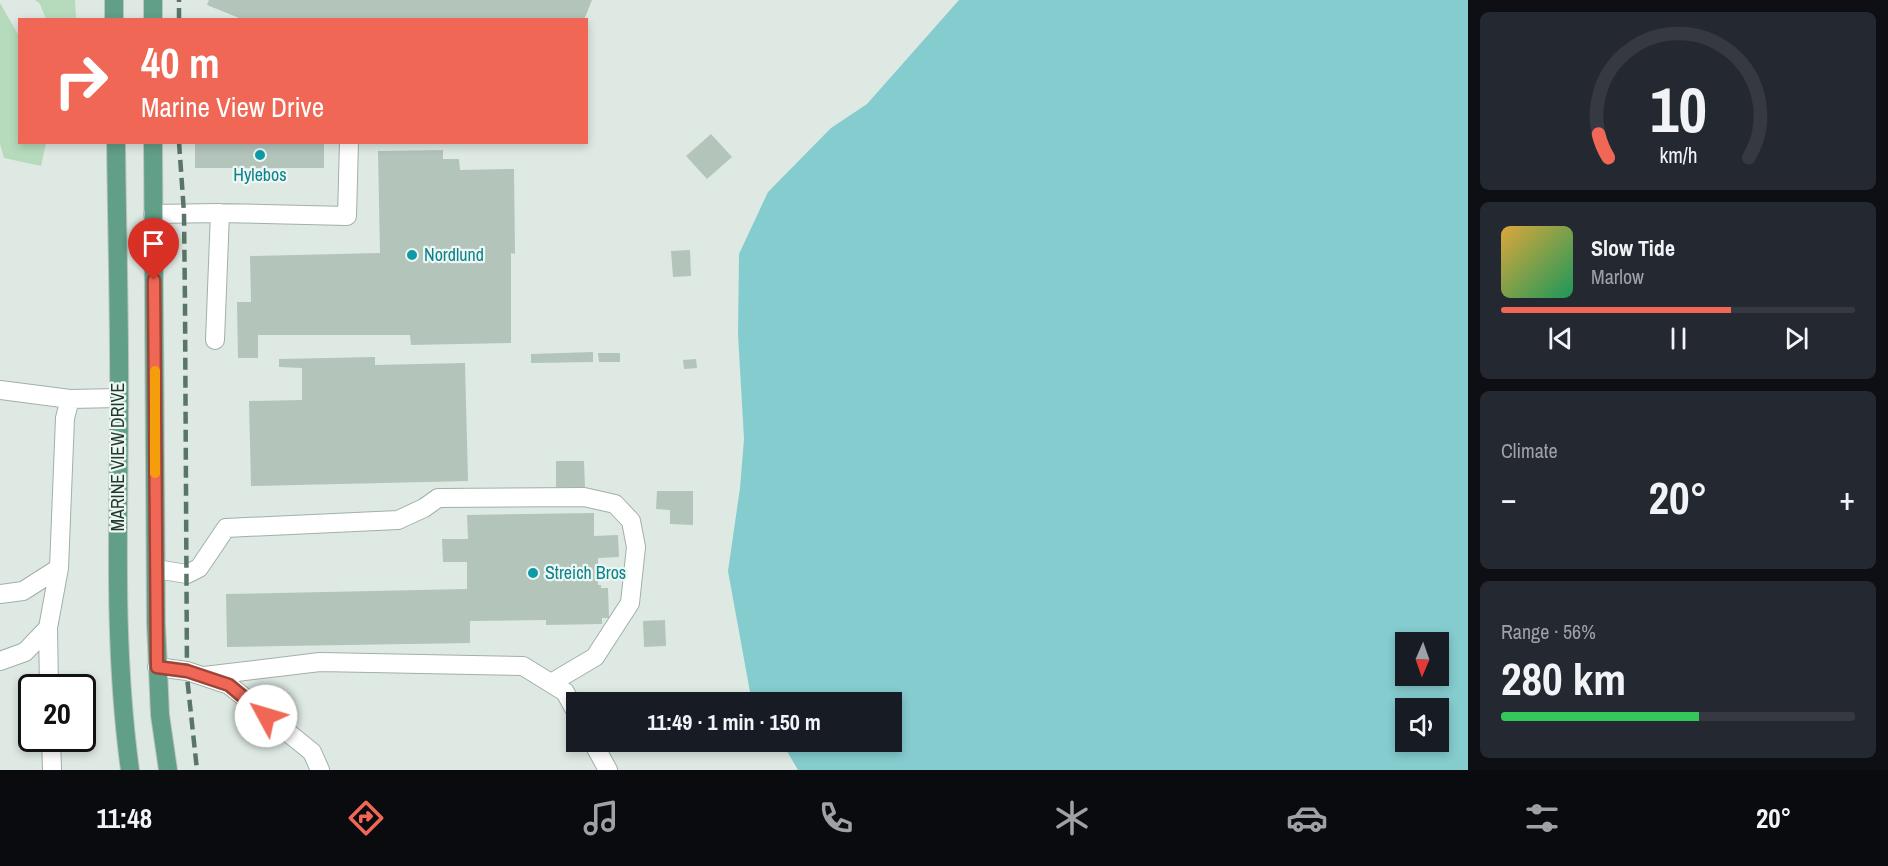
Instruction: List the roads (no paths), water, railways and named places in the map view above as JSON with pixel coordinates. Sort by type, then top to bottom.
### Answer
[{"type":"main road","points":[[114,0],[114,18]]},
{"type":"main road","points":[[153,0],[153,18]]},
{"type":"main road","name":"MARINE VIEW DRIVE","points":[[116,144],[119,398],[117,608],[125,739],[130,770]]},
{"type":"main road","name":"MARINE VIEW DRIVE","points":[[153,144],[157,667],[160,715],[168,770]]},
{"type":"lane","points":[[153,214],[347,216],[350,144]]},
{"type":"lane","points":[[215,340],[220,213]]},
{"type":"lane","points":[[0,390],[70,399],[119,398]]},
{"type":"lane","points":[[49,674],[48,628],[59,568],[65,418],[70,399]]},
{"type":"lane","points":[[156,569],[187,574],[199,568],[226,528],[398,520],[424,508],[438,498],[584,497],[615,504],[632,521],[636,547],[630,603],[596,657],[551,683]]},
{"type":"lane","points":[[0,594],[23,591],[59,568]]},
{"type":"lane","points":[[0,661],[25,652],[48,628]]},
{"type":"lane","points":[[204,676],[320,662],[511,665],[523,666],[566,694]]},
{"type":"lane","points":[[157,667],[187,671],[229,685],[312,752],[320,770]]},
{"type":"lane","points":[[51,752],[52,770]]},
{"type":"lane","points":[[598,752],[608,770]]},
{"type":"water","points":[[959,0],[1468,0],[1468,770],[798,770],[787,752],[902,752],[902,692],[750,692],[728,571],[740,488],[744,439],[738,334],[739,254],[768,192],[831,128],[867,104]]},
{"type":"railway","points":[[179,0],[179,18]]},
{"type":"railway","points":[[179,144],[184,213],[187,677],[197,770]]},
{"type":"place","name":"Hylebos","points":[[260,155]]},
{"type":"place","name":"Nordlund","points":[[412,255]]},
{"type":"place","name":"Streich Bros","points":[[533,573]]}]
